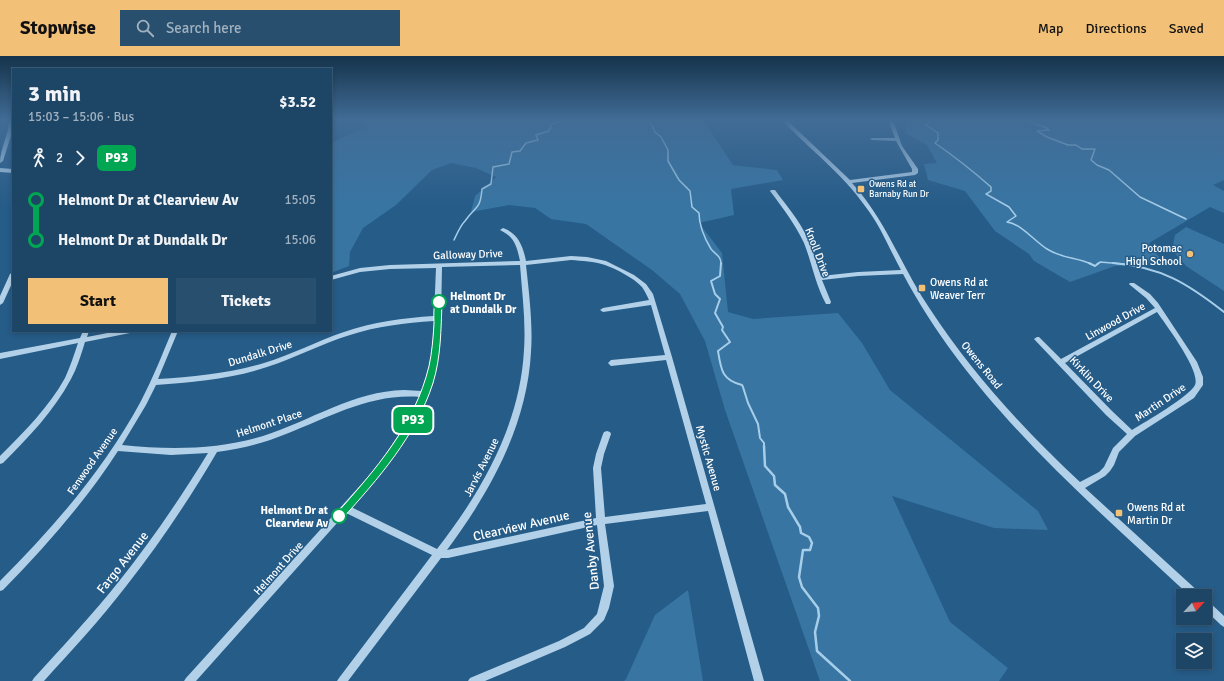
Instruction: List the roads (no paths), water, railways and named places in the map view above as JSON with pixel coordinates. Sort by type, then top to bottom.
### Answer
[{"type":"street","points":[[0,161],[4,149]]},
{"type":"street","name":"Owens Road","points":[[814,149],[848,182],[866,203],[878,220],[904,272],[949,342],[983,386],[1036,445],[1189,589]]},
{"type":"street","points":[[848,182],[915,173],[916,170],[903,149]]},
{"type":"street","points":[[0,170],[12,170]]},
{"type":"street","name":"Knoll Drive","points":[[773,191],[806,242],[828,302]]},
{"type":"street","name":"Jarvis Avenue","points":[[342,681],[439,554],[479,498],[500,456],[516,415],[528,361],[527,321],[522,263],[518,243],[512,235],[503,230]]},
{"type":"street","name":"Galloway Drive","points":[[332,278],[376,268],[522,263],[571,258],[587,259],[606,263]]},
{"type":"street","name":"Mystic Avenue","points":[[606,263],[622,270],[644,285],[653,302],[759,681]]},
{"type":"street","name":"Helmont Drive","points":[[189,681],[346,509],[380,469],[413,420],[429,384],[436,349],[439,266]]},
{"type":"street","points":[[818,278],[858,274],[904,272]]},
{"type":"street","points":[[0,303],[12,276]]},
{"type":"street","name":"Martin Drive","points":[[1079,487],[1102,474],[1110,464],[1116,450],[1132,434],[1191,396],[1199,385],[1199,376],[1194,362],[1158,308],[1148,296],[1132,284]]},
{"type":"street","points":[[603,310],[653,302]]},
{"type":"street","name":"Linwood Drive","points":[[1061,362],[1158,308]]},
{"type":"street","name":"Dundalk Drive","points":[[155,382],[202,378],[240,372],[281,360],[364,328],[395,321],[438,318]]},
{"type":"street","points":[[0,461],[33,428],[52,402],[71,371],[86,332]]},
{"type":"street","points":[[0,356],[125,332]]},
{"type":"street","name":"Fenwood Avenue","points":[[0,587],[38,548],[70,510],[116,448],[134,421],[155,382],[175,332]]},
{"type":"street","name":"Kirklin Drive","points":[[1037,339],[1109,413],[1132,434]]},
{"type":"street","points":[[611,363],[668,357]]},
{"type":"street","name":"Helmont Place","points":[[116,448],[169,452],[215,449],[262,439],[369,398],[398,393],[412,392],[424,394]]},
{"type":"street","name":"Danby Avenue","points":[[473,681],[562,644],[587,631],[594,625],[600,616],[604,608],[609,586],[600,521],[597,468],[607,434]]},
{"type":"street","name":"Fargo Avenue","points":[[37,681],[89,624],[135,569],[182,503],[215,449]]},
{"type":"street","name":"Clearview Avenue","points":[[439,554],[456,553],[495,543],[600,521],[711,507]]},
{"type":"street","points":[[346,509],[439,554]]},
{"type":"street","points":[[1212,611],[1224,622]]},
{"type":"waterway","points":[[454,240],[462,225],[479,205],[482,189],[491,184],[493,167],[509,164],[512,152],[520,151],[521,149]]},
{"type":"waterway","points":[[668,149],[668,161],[679,180],[690,191],[692,207],[699,213],[701,227],[711,249],[719,257],[721,263]]},
{"type":"waterway","points":[[944,149],[991,187],[991,191],[986,194],[1009,207],[1016,216],[1007,222],[1018,226],[1047,249],[1091,264]]},
{"type":"waterway","points":[[1095,149],[1091,160],[1097,165],[1109,170],[1140,197],[1186,219]]},
{"type":"waterway","points":[[1097,264],[1100,262],[1115,263]]},
{"type":"waterway","points":[[721,263],[720,276],[711,281],[715,294],[720,299],[715,313],[723,327],[722,330],[730,342],[718,351],[720,364],[726,377],[735,383],[742,385],[748,403],[758,424],[760,438],[764,443],[764,446]]},
{"type":"waterway","points":[[1091,264],[1095,266],[1099,263]]},
{"type":"waterway","points":[[1115,263],[1124,264]]},
{"type":"waterway","points":[[1115,263],[1145,268],[1173,278],[1198,293],[1224,312]]},
{"type":"waterway","points":[[764,446],[765,466],[774,476],[775,485],[785,494],[788,507],[800,527],[801,533],[809,537],[812,543],[810,550],[803,550],[799,577],[802,587],[818,608],[819,616],[815,632],[817,651],[850,681]]},
{"type":"place","name":"Owens Rd at Barnaby Run Dr","points":[[861,189]]},
{"type":"place","name":"Potomac High School","points":[[1190,254]]},
{"type":"place","name":"Owens Rd at Weaver Terr","points":[[922,288]]},
{"type":"place","name":"Helmont Dr at Dundalk Dr","points":[[439,302]]},
{"type":"place","name":"Owens Rd at Martin Dr","points":[[1119,513]]},
{"type":"place","name":"Helmont Dr at Clearview Av","points":[[339,516]]}]
